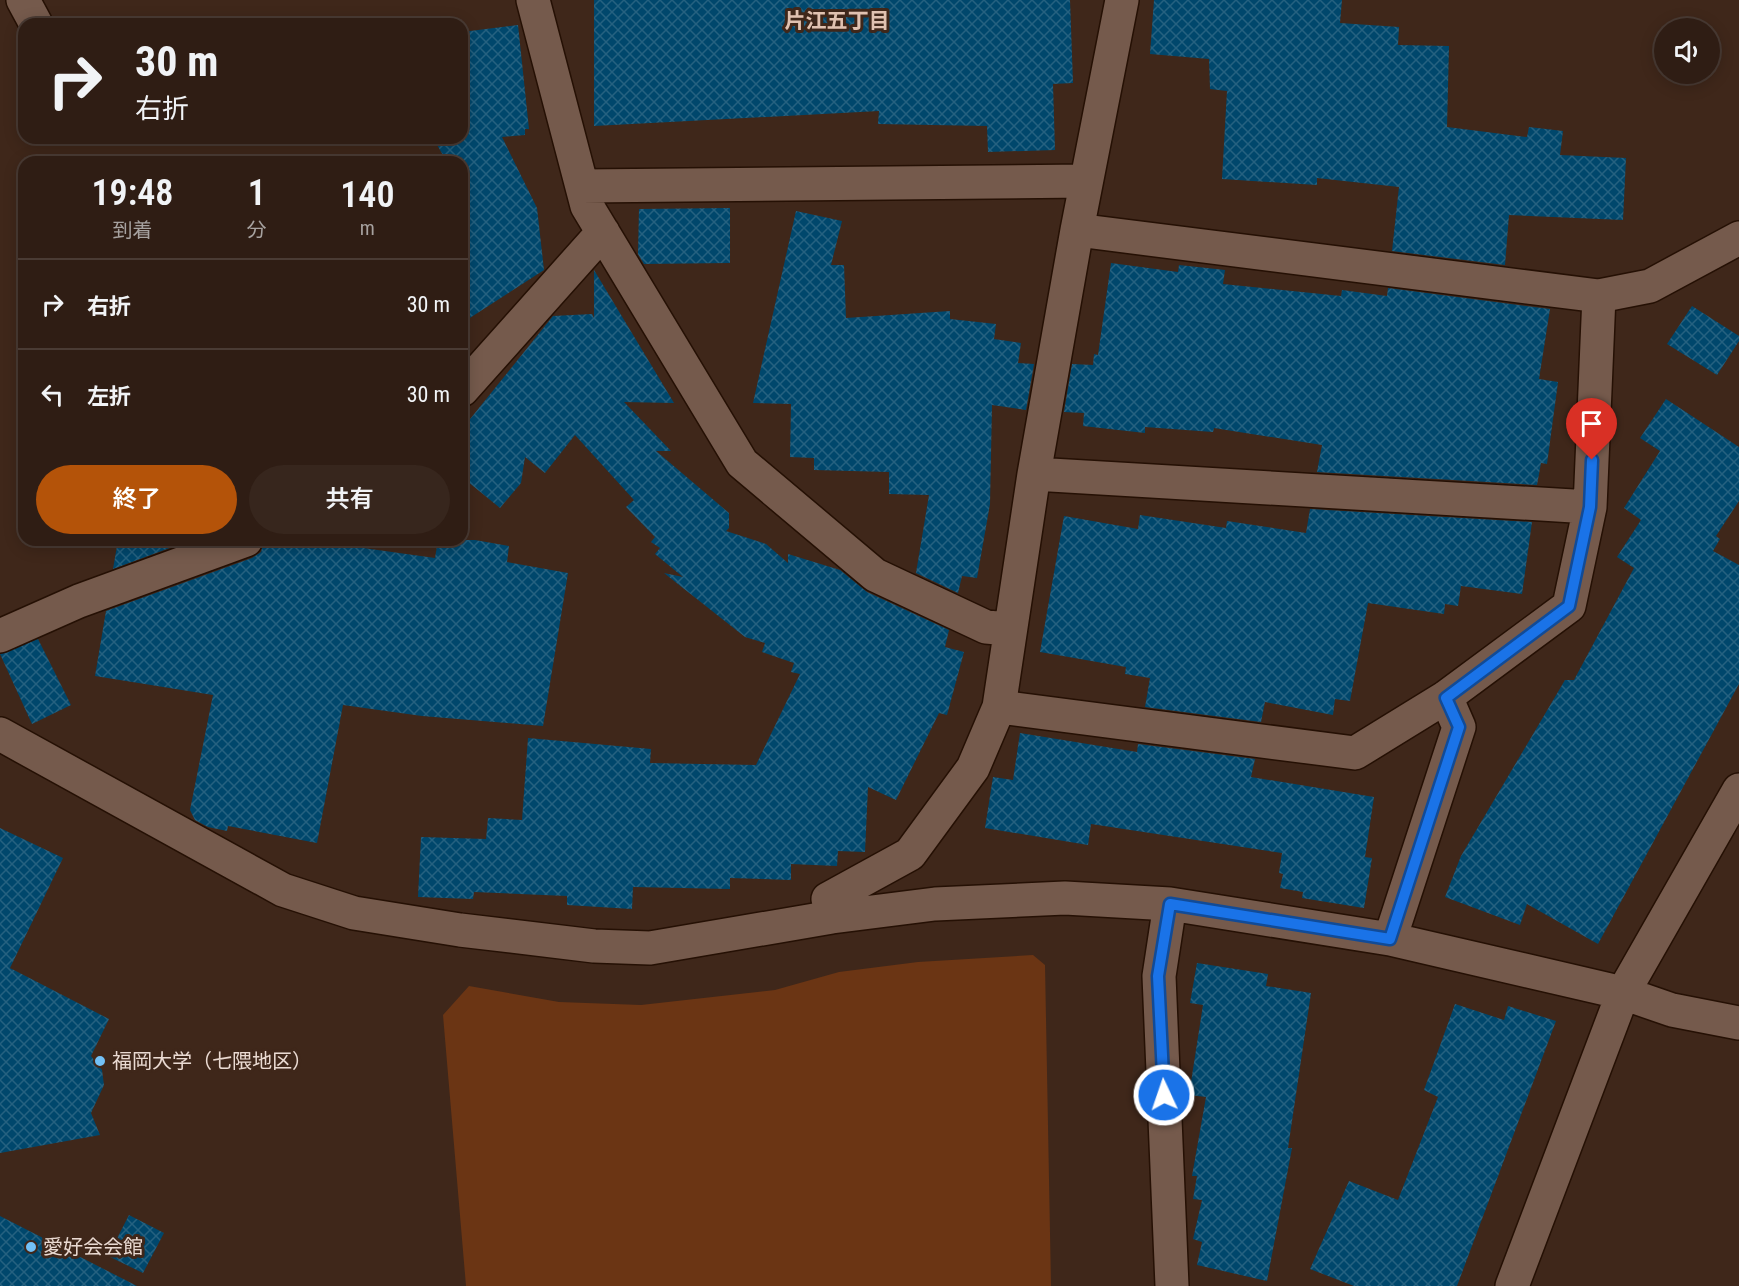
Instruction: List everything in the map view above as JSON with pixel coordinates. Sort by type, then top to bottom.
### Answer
[{"type":"street","points":[[24,0],[33,18]]},
{"type":"street","points":[[533,0],[587,206],[742,463],[875,575],[986,627],[1009,629]]},
{"type":"street","points":[[832,917],[828,899],[910,854],[973,768],[999,707],[1034,474],[1086,181],[1122,0]]},
{"type":"street","points":[[582,186],[1086,181]]},
{"type":"street","points":[[1077,230],[1599,296],[1650,286],[1739,238]]},
{"type":"street","points":[[468,383],[603,232]]},
{"type":"street","points":[[999,707],[1354,753],[1446,698],[1569,606],[1590,507],[1599,296]]},
{"type":"street","points":[[1034,474],[1590,507]]},
{"type":"street","points":[[0,636],[80,601],[230,546]]},
{"type":"street","points":[[1390,939],[1459,727],[1446,698]]},
{"type":"street","points":[[0,734],[283,890],[354,913],[471,931],[594,946],[650,948],[832,917],[935,904],[1065,898],[1170,904],[1390,939],[1623,993],[1672,1010],[1739,1023]]},
{"type":"street","points":[[1512,1286],[1623,993],[1739,790]]},
{"type":"street","points":[[1170,904],[1158,976],[1172,1286]]},
{"type":"shaded area","points":[[1033,955],[1045,965],[1051,1286],[466,1286],[443,1015],[469,986],[559,1002],[641,1005],[775,990],[839,972],[918,962]]},
{"type":"building","points":[[594,0],[1070,0],[1073,83],[1053,84],[1055,150],[988,152],[987,126],[878,124],[879,111],[594,126]]},
{"type":"building","points":[[1154,0],[1342,0],[1340,23],[1399,27],[1398,45],[1449,46],[1447,127],[1527,137],[1529,127],[1563,131],[1560,155],[1626,158],[1623,220],[1509,215],[1505,265],[1392,251],[1399,187],[1317,178],[1317,185],[1222,179],[1227,91],[1210,89],[1209,59],[1150,54]]},
{"type":"building","points":[[518,25],[529,129],[525,129],[525,135],[502,137],[537,208],[544,270],[468,319],[468,156],[444,156],[436,144],[468,144],[468,31]]},
{"type":"building","points":[[730,208],[730,263],[644,264],[638,254],[639,209]]},
{"type":"building","points":[[796,211],[842,221],[831,265],[844,265],[846,318],[950,311],[950,319],[996,324],[994,339],[1021,343],[1018,363],[1034,364],[1026,410],[992,405],[990,504],[977,578],[962,576],[958,593],[916,573],[929,495],[889,494],[889,472],[814,470],[814,458],[790,457],[791,404],[753,403]]},
{"type":"building","points":[[1111,263],[1178,272],[1179,265],[1225,270],[1223,284],[1341,296],[1342,290],[1387,296],[1388,288],[1550,309],[1539,379],[1558,382],[1547,464],[1541,463],[1537,485],[1317,472],[1322,445],[1214,428],[1213,432],[1145,427],[1145,433],[1083,426],[1084,413],[1064,412],[1072,364],[1093,365],[1094,354],[1098,355]]},
{"type":"building","points":[[594,270],[674,403],[624,402],[671,451],[656,451],[729,513],[729,528],[726,531],[766,544],[788,563],[788,554],[840,570],[867,592],[949,630],[945,647],[964,652],[947,715],[939,713],[896,800],[868,787],[865,852],[838,851],[837,866],[791,864],[791,880],[730,878],[730,889],[633,887],[632,909],[567,905],[567,896],[474,892],[473,899],[418,897],[421,837],[486,839],[488,818],[522,820],[528,738],[651,749],[650,763],[756,765],[800,674],[791,672],[794,663],[762,652],[765,643],[745,637],[664,573],[683,577],[655,554],[660,548],[651,542],[655,537],[626,507],[634,500],[575,435],[545,473],[525,457],[521,483],[500,508],[468,482],[468,422],[553,316],[592,314],[594,318]]},
{"type":"building","points":[[1692,306],[1739,336],[1739,341],[1717,375],[1667,344]]},
{"type":"building","points":[[1666,399],[1739,447],[1739,501],[1716,536],[1720,539],[1713,551],[1739,565],[1739,684],[1598,944],[1527,904],[1520,925],[1445,897],[1461,856],[1565,680],[1574,680],[1634,568],[1617,557],[1641,520],[1624,508],[1660,451],[1640,438]]},
{"type":"building","points":[[1310,509],[1532,522],[1522,594],[1461,586],[1458,606],[1445,604],[1444,614],[1368,603],[1350,701],[1335,699],[1333,715],[1265,702],[1261,722],[1145,707],[1150,678],[1125,674],[1126,667],[1040,652],[1064,516],[1138,529],[1140,515],[1226,528],[1227,521],[1306,533]]},
{"type":"building","points":[[468,540],[475,540],[509,546],[507,562],[568,573],[543,726],[422,716],[343,705],[317,843],[228,826],[227,831],[208,827],[195,820],[190,810],[213,695],[95,676],[106,611],[252,558],[261,552],[262,546],[349,546],[435,558],[437,546],[468,546]]},
{"type":"building","points":[[117,546],[175,546],[113,569]]},
{"type":"building","points":[[38,639],[71,705],[32,724],[0,654]]},
{"type":"building","points":[[1020,733],[1137,752],[1138,744],[1255,759],[1251,777],[1374,797],[1365,857],[1372,858],[1364,908],[1302,898],[1303,892],[1280,888],[1283,874],[1279,873],[1282,853],[1091,824],[1088,845],[985,828],[993,777],[1013,780]]},
{"type":"building","points":[[0,828],[63,858],[10,968],[109,1019],[91,1056],[102,1070],[104,1085],[91,1113],[100,1135],[0,1153]]},
{"type":"building","points":[[1197,963],[1268,974],[1266,986],[1311,993],[1288,1148],[1292,1148],[1267,1281],[1197,1265],[1202,1242],[1193,1239],[1202,1200],[1193,1199],[1197,1176],[1192,1176],[1206,1097],[1189,1095],[1203,1005],[1190,1003]]},
{"type":"building","points":[[1455,1004],[1504,1020],[1508,1006],[1556,1021],[1457,1286],[1354,1286],[1310,1269],[1349,1181],[1398,1200],[1438,1097],[1424,1090]]},
{"type":"building","points":[[129,1215],[164,1233],[143,1273],[108,1256]]},
{"type":"building","name":"愛好会会館","points":[[0,1216],[137,1286],[0,1286]]},
{"type":"place","name":"福岡大学（七隈地区）","points":[[100,1061]]},
{"type":"place","name":"愛好会会館","points":[[31,1247]]},
{"type":"district","name":"片江五丁目","points":[[837,21]]},
{"type":"route","points":[[1164,1095],[1158,976],[1170,904],[1390,939],[1459,727],[1446,698],[1569,606],[1590,507],[1592,460]]}]
